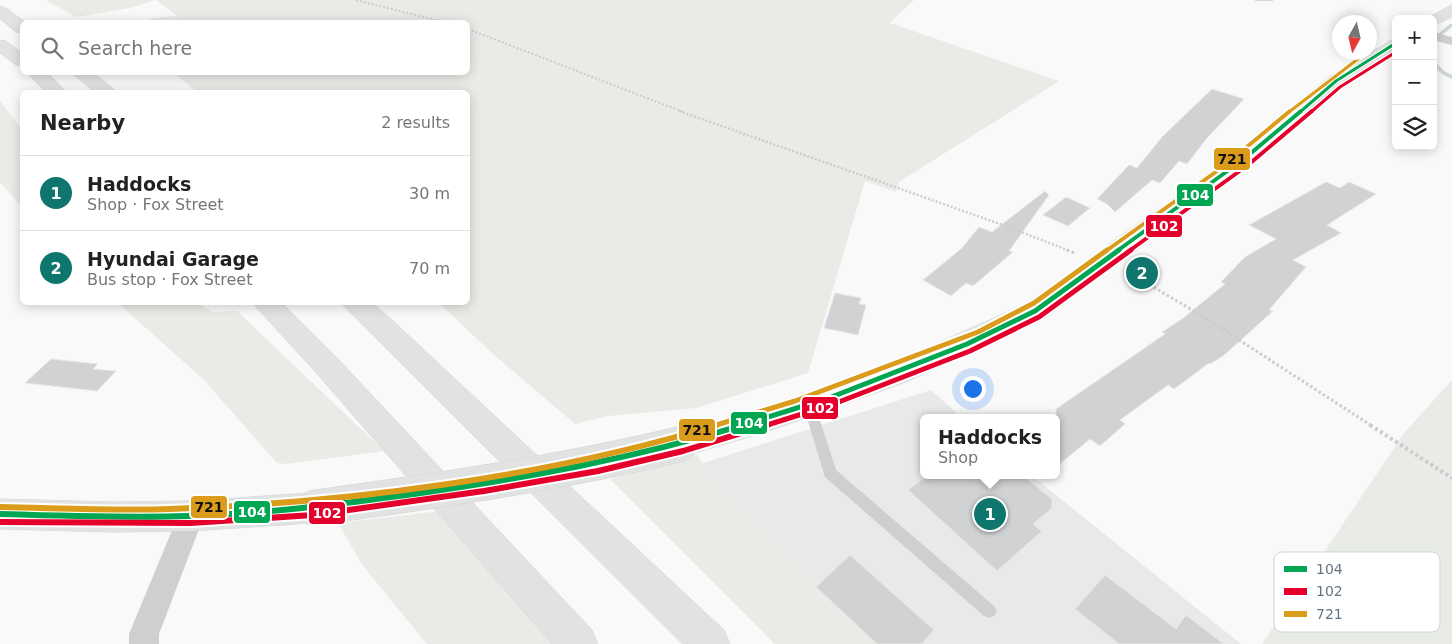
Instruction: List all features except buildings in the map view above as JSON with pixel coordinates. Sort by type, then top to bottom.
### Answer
[{"type":"main road","points":[[1437,19],[1452,10]]},
{"type":"main road","points":[[0,11],[20,26]]},
{"type":"main road","points":[[0,44],[20,59]]},
{"type":"main road","points":[[0,514],[114,517],[191,516],[312,508],[483,484],[596,464],[681,444],[809,405],[896,374],[990,334],[1034,311],[1244,159],[1323,91],[1392,46]]},
{"type":"main road","points":[[39,75],[54,90]]},
{"type":"main road","points":[[84,75],[104,90]]},
{"type":"main road","points":[[268,305],[329,368],[578,644]]},
{"type":"main road","points":[[356,305],[381,326],[710,644]]},
{"type":"street","points":[[1437,37],[1452,41]]},
{"type":"street","points":[[144,644],[144,634],[191,516]]},
{"type":"lane","points":[[809,405],[830,473],[988,611]]},
{"type":"path","points":[[356,0],[435,20]]},
{"type":"path","points":[[470,30],[727,129],[1104,262],[1198,314],[1452,478]]},
{"type":"shaded area","points":[[46,0],[155,0],[130,8],[76,17]]},
{"type":"shaded area","points":[[156,0],[914,0],[890,23],[1059,81],[899,182],[896,192],[865,181],[808,373],[696,408],[608,416],[575,424],[493,354],[441,305],[470,305],[470,90],[195,90],[176,75],[470,75],[470,20],[148,20],[178,16]]},
{"type":"shaded area","points":[[0,101],[20,126],[20,205],[0,182]]},
{"type":"shaded area","points":[[120,305],[200,305],[212,312],[237,311],[384,451],[287,464],[277,463],[204,380]]},
{"type":"shaded area","points":[[1452,380],[1452,644],[1262,644],[1274,626],[1274,632],[1440,632],[1440,552],[1324,552],[1405,432]]},
{"type":"shaded area","points":[[931,390],[958,414],[920,414],[920,479],[1036,479],[1241,644],[857,644],[688,468]]},
{"type":"shaded area","points":[[698,455],[713,484],[876,644],[775,644],[610,479]]},
{"type":"shaded area","points":[[466,508],[577,644],[427,644],[363,566],[338,523]]},
{"type":"waterway","points":[[1256,0],[1272,0]]},
{"type":"waterway","points":[[1437,38],[1452,25]]},
{"type":"waterway","points":[[1437,65],[1442,72],[1452,77]]},
{"type":"transit line","name":"104","points":[[0,514],[113,517],[191,516],[312,508],[483,484],[596,464],[681,444],[829,398],[967,344],[1035,311],[1244,159],[1336,81],[1392,46]]},
{"type":"transit line","name":"102","points":[[0,522],[191,523],[313,515],[484,491],[598,471],[683,451],[831,405],[970,351],[1039,317],[1248,165],[1340,87],[1392,54]]},
{"type":"transit line","name":"721","points":[[0,507],[121,510],[170,509],[368,494],[541,467],[627,448],[712,426],[795,401],[957,340],[998,323],[1034,303],[1224,166],[1317,88],[1356,60]]},
{"type":"place","name":"Hyundai Garage","points":[[1142,273]]},
{"type":"place","name":"Haddocks","points":[[990,514]]}]
